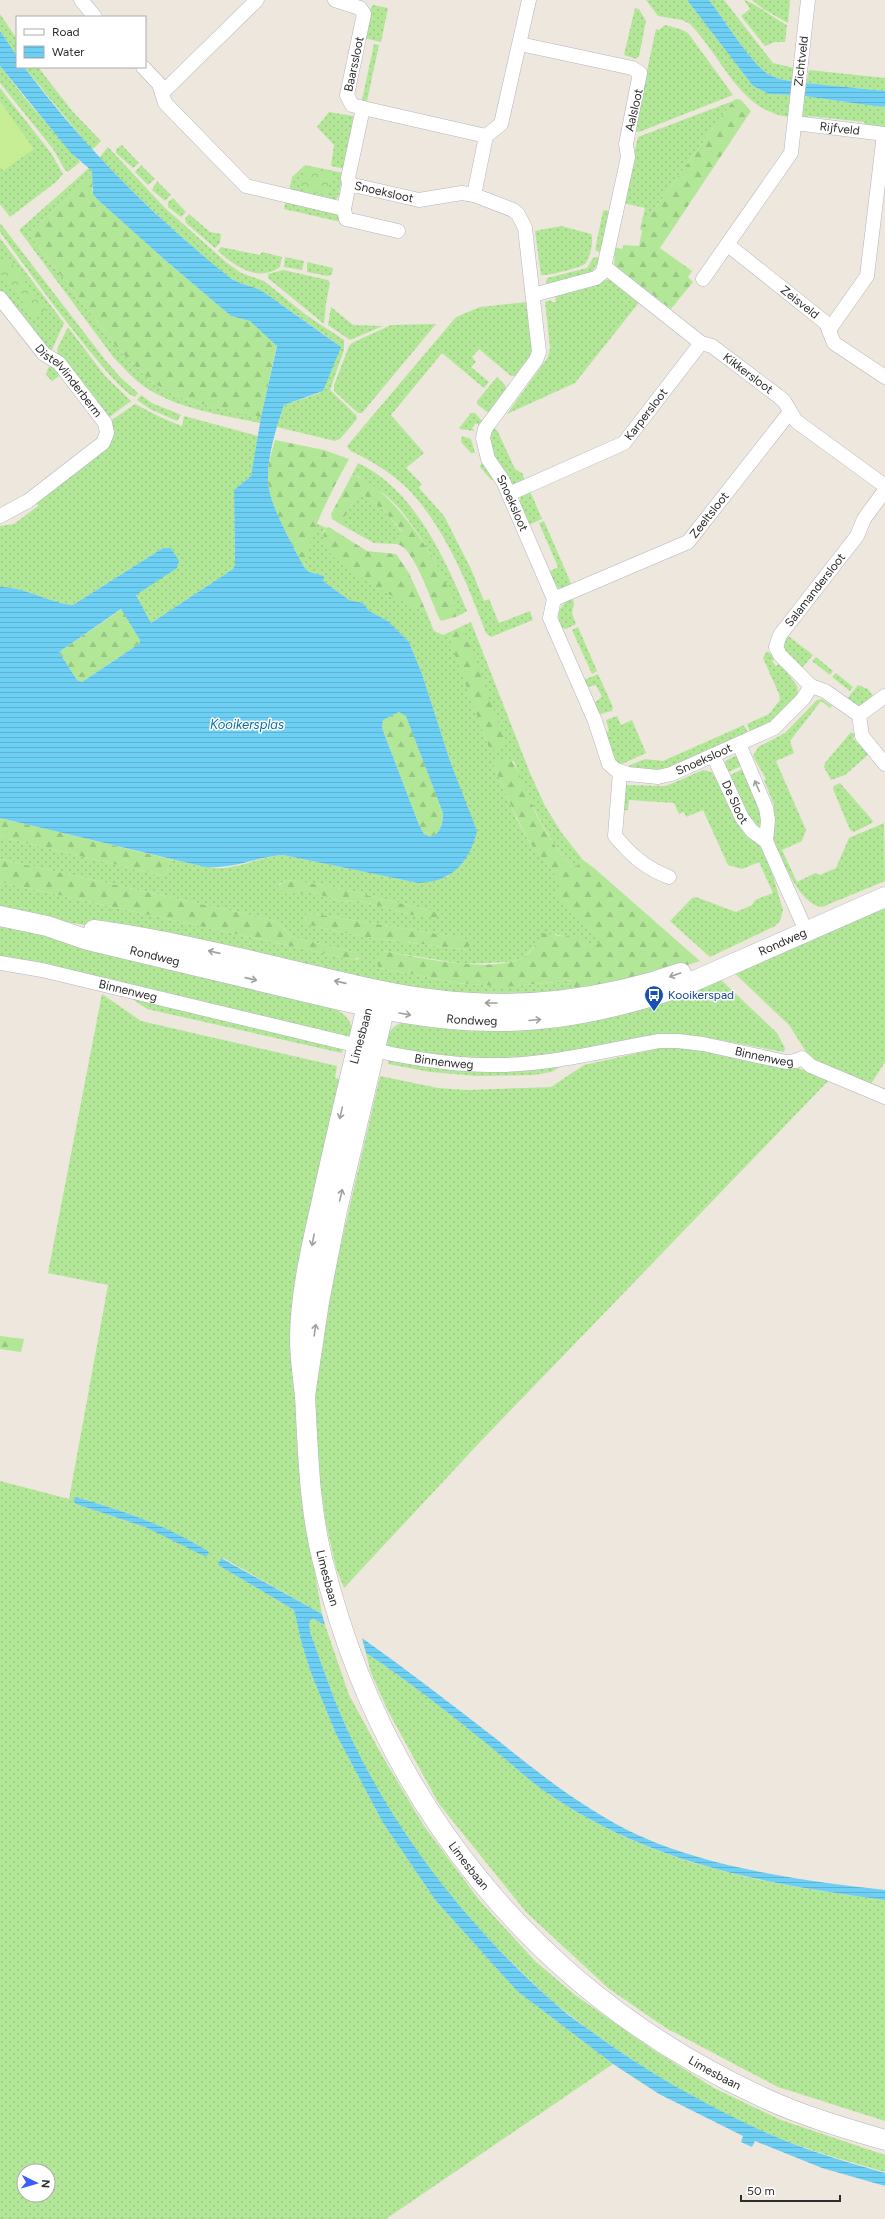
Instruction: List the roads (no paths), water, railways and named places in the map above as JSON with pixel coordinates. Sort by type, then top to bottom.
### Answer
[{"type":"main road","name":"Rondweg","points":[[0,916],[48,926],[88,940],[376,1002],[443,1019],[500,1021],[542,1019],[606,1009],[686,986],[885,885]]},
{"type":"main road","name":"Rondweg","points":[[804,927],[885,897]]},
{"type":"main road","name":"Limesbaan","points":[[376,1002],[359,1077],[320,1209],[307,1278],[300,1336],[309,1477],[321,1555],[349,1652],[376,1716],[408,1778],[438,1827],[470,1869],[519,1927],[559,1965],[602,2001],[641,2030],[704,2068],[766,2099],[837,2126],[885,2140]]},
{"type":"street","points":[[81,0],[94,16]]},
{"type":"street","name":"Baarssloot","points":[[336,0],[364,5],[364,18],[347,95],[349,103],[363,108],[348,178],[349,184]]},
{"type":"street","points":[[474,195],[486,136],[502,124],[529,0]]},
{"type":"street","name":"Zichtveld","points":[[795,123],[808,0]]},
{"type":"street","points":[[162,93],[255,1]]},
{"type":"street","name":"Aalsloot","points":[[520,44],[630,67],[640,73],[626,144],[628,157],[605,267]]},
{"type":"street","points":[[144,68],[159,84],[165,103],[246,186],[344,209],[346,219],[398,231]]},
{"type":"street","points":[[363,108],[486,136]]},
{"type":"street","points":[[703,278],[728,245],[789,156],[795,123]]},
{"type":"street","name":"Rijfveld","points":[[795,123],[884,134]]},
{"type":"street","points":[[829,330],[867,276],[884,134]]},
{"type":"street","name":"Snoeksloot","points":[[344,209],[349,184],[419,200],[462,193],[474,195],[508,206],[518,214],[522,220],[533,295],[539,352],[536,360],[488,424],[483,438],[488,459],[503,481],[554,599]]},
{"type":"street","name":"Zeisveld","points":[[728,245],[826,323],[834,343],[885,377]]},
{"type":"street","points":[[533,295],[596,278],[605,267]]},
{"type":"street","name":"Kikkersloot","points":[[605,267],[701,343],[712,346],[778,396],[784,401],[796,421],[885,486]]},
{"type":"street","name":"Distelvlinderberm","points":[[0,298],[44,354],[59,363],[105,423],[107,433],[103,443],[28,501],[0,516]]},
{"type":"street","name":"Karpersloot","points":[[509,494],[624,443],[701,343]]},
{"type":"street","name":"Zeeltsloot","points":[[554,599],[688,542],[790,412]]},
{"type":"street","name":"Salamandersloot","points":[[811,686],[780,656],[776,647],[777,640],[857,536],[864,519],[885,490]]},
{"type":"street","points":[[554,599],[550,618],[595,721],[606,759],[612,767],[620,772],[615,836],[626,849],[650,869],[669,877]]},
{"type":"street","points":[[811,686],[825,691],[858,715],[862,736],[885,764]]},
{"type":"street","name":"Snoeksloot","points":[[620,772],[658,777],[671,774],[739,744],[779,725],[803,699],[811,686]]},
{"type":"street","points":[[858,715],[885,696]]},
{"type":"street","name":"De Sloot","points":[[739,744],[766,808],[768,820],[766,841],[804,927]]},
{"type":"street","name":"De Sloot","points":[[713,755],[742,818],[752,831],[766,841]]},
{"type":"street","name":"Binnenweg","points":[[0,963],[42,970],[365,1053],[440,1062],[501,1065],[543,1062],[659,1041],[678,1041],[786,1062],[796,1061],[802,1058],[811,1066],[885,1097]]},
{"type":"water","points":[[687,0],[709,0],[761,68],[774,77],[795,82],[793,95],[769,94],[753,86]]},
{"type":"water","name":"Kooikersplas","points":[[0,31],[16,55],[16,68],[25,68],[70,125],[120,179],[147,205],[230,278],[265,293],[341,347],[323,391],[284,405],[275,433],[269,463],[269,491],[282,525],[304,567],[309,572],[324,576],[323,581],[349,600],[363,603],[369,611],[388,621],[409,642],[422,674],[451,764],[477,831],[474,842],[464,861],[450,875],[430,882],[418,883],[283,855],[263,858],[236,865],[205,867],[0,818],[0,587],[9,587],[64,604],[73,605],[163,548],[171,548],[179,561],[177,568],[136,595],[151,623],[233,569],[235,564],[234,490],[251,476],[261,417],[277,346],[250,321],[231,316],[165,260],[97,199],[93,194],[92,171],[71,153],[0,66]],"holes":[[[121,609],[140,640],[139,644],[82,682],[77,680],[59,652]],[[399,712],[406,716],[443,813],[441,827],[437,833],[431,837],[424,834],[419,825],[382,728],[383,720]]]},
{"type":"water","points":[[806,83],[885,91],[885,106],[881,107],[804,96]]},
{"type":"water","points":[[76,1497],[128,1513],[161,1526],[209,1552],[206,1557],[145,1527],[76,1504],[73,1501]]},
{"type":"water","points":[[221,1558],[322,1614],[325,1625],[314,1619],[311,1620],[309,1622],[310,1632],[347,1729],[388,1807],[412,1844],[438,1879],[466,1913],[527,1977],[572,2018],[615,2048],[675,2086],[717,2109],[775,2137],[821,2154],[885,2173],[885,2186],[822,2168],[755,2141],[752,2147],[741,2142],[743,2136],[659,2094],[613,2064],[517,1991],[436,1901],[383,1823],[336,1734],[311,1673],[301,1641],[294,1610],[218,1565]]},
{"type":"water","points":[[362,1638],[396,1662],[564,1792],[620,1826],[668,1847],[697,1857],[728,1865],[824,1883],[885,1890],[885,1900],[797,1887],[755,1878],[713,1868],[671,1855],[631,1840],[592,1820],[545,1792],[529,1780],[492,1748],[430,1699],[366,1653]]},
{"type":"place","name":"Kooikerspad","points":[[654,1012]]}]
